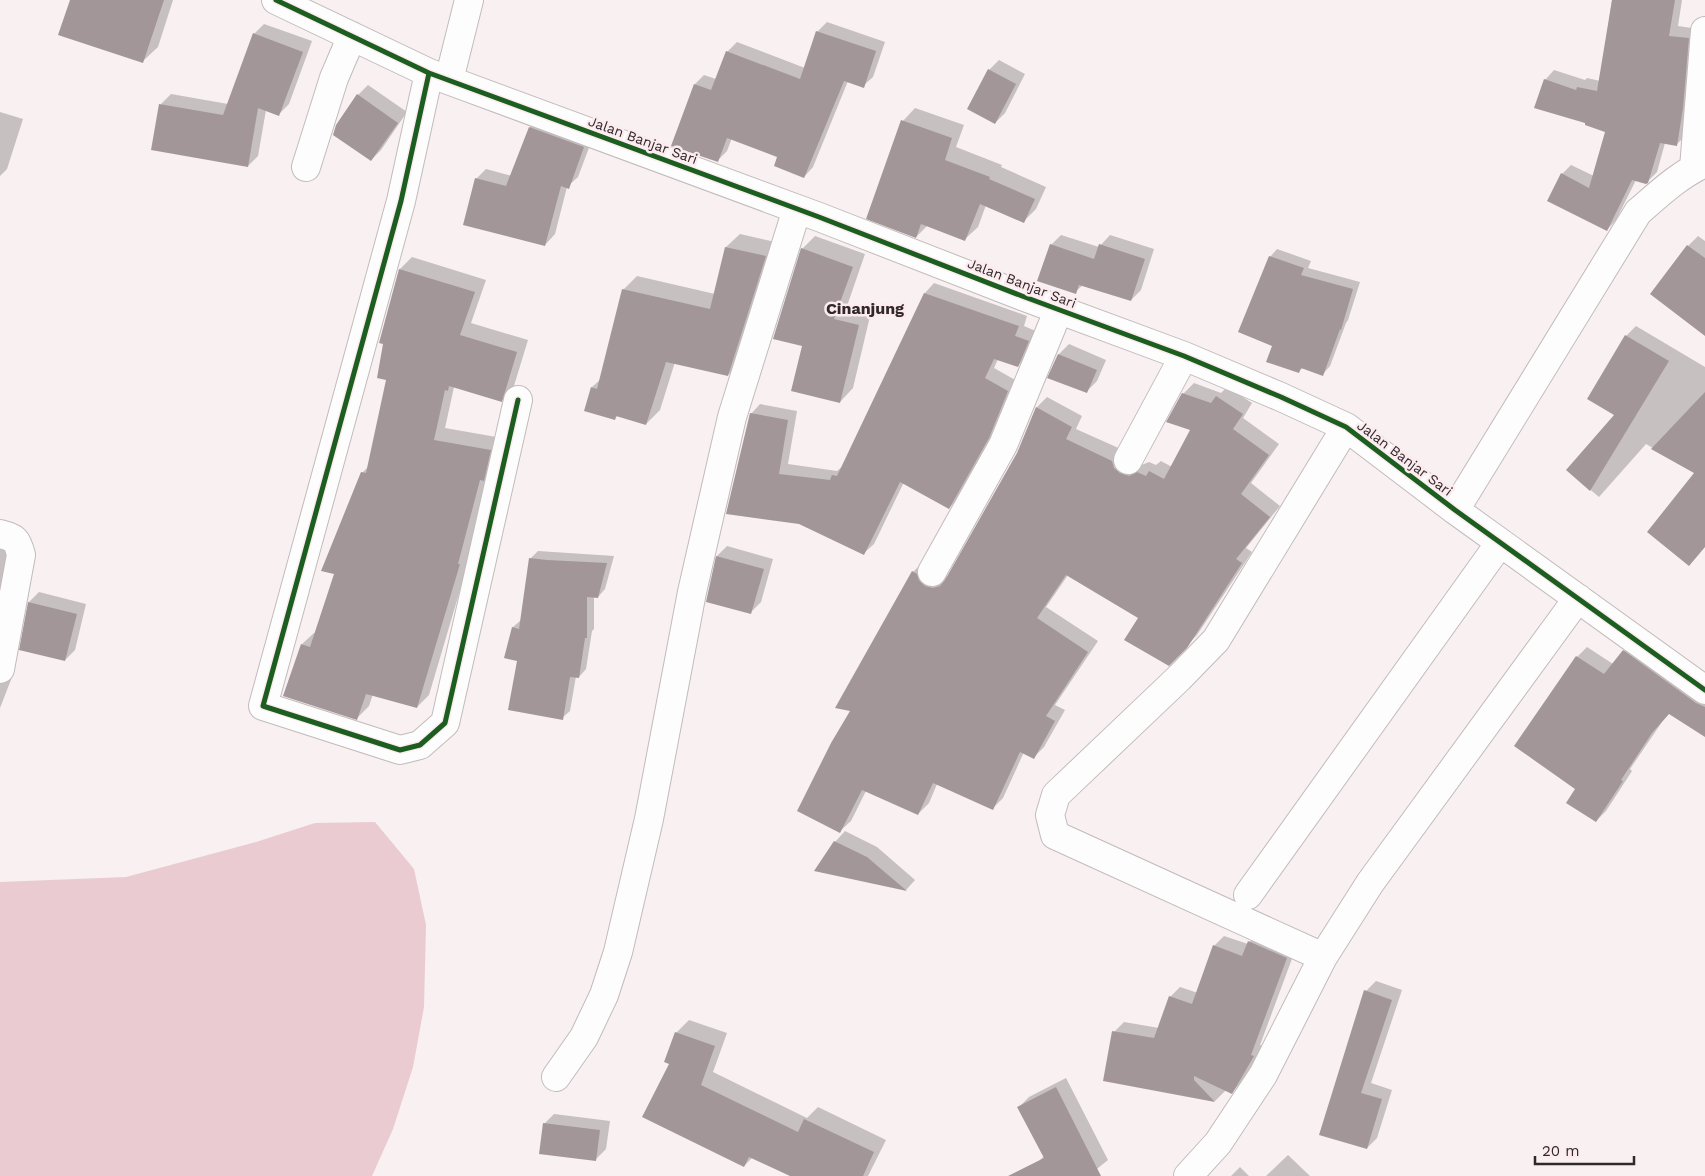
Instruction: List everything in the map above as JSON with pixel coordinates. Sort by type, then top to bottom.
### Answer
[{"type":"street","name":"Jalan Banjar Sari","points":[[276,0],[439,76],[1184,356],[1346,427],[1500,543],[1705,690]]},
{"type":"street","points":[[469,0],[439,76],[401,201],[264,706],[400,750],[420,745],[445,724],[518,400]]},
{"type":"street","points":[[1455,510],[1638,212],[1699,166],[1705,31]]},
{"type":"street","points":[[306,167],[334,78],[352,36]]},
{"type":"street","points":[[556,1077],[584,1037],[604,995],[618,952],[649,819],[692,592],[732,417],[796,210]]},
{"type":"street","points":[[932,572],[1003,445],[1059,309]]},
{"type":"street","points":[[1128,460],[1184,356]]},
{"type":"street","points":[[1323,956],[1056,836],[1050,816],[1056,795],[1179,678],[1216,640],[1346,427]]},
{"type":"street","points":[[0,534],[13,538],[19,545],[21,555],[0,669]]},
{"type":"street","points":[[1248,895],[1500,543]]},
{"type":"street","points":[[1188,1176],[1218,1143],[1263,1075],[1323,956],[1370,883],[1578,598]]},
{"type":"shaded area","points":[[375,822],[414,869],[426,925],[424,1007],[413,1067],[393,1129],[372,1176],[0,1176],[0,882],[126,877],[256,842],[315,823]]},
{"type":"building","points":[[70,0],[164,0],[143,63],[58,35]]},
{"type":"building","points":[[1612,0],[1675,0],[1669,36],[1689,38],[1683,108],[1677,146],[1660,143],[1648,183],[1632,180],[1607,231],[1547,201],[1561,173],[1589,188],[1605,132],[1585,125],[1585,123],[1534,108],[1544,79],[1576,90],[1577,87],[1597,91]]},
{"type":"building","points":[[816,31],[876,51],[864,88],[844,81],[804,178],[774,166],[777,157],[727,138],[718,162],[671,146],[694,84],[711,90],[726,51],[800,79]]},
{"type":"building","points":[[253,33],[303,52],[279,116],[258,108],[248,167],[151,150],[159,104],[223,115]]},
{"type":"building","points":[[988,69],[1016,84],[995,124],[967,109]]},
{"type":"building","points":[[357,94],[398,123],[371,161],[333,135],[336,125]]},
{"type":"building","points":[[901,120],[952,138],[945,160],[990,177],[989,179],[1035,199],[1024,223],[980,204],[965,241],[921,224],[916,238],[866,219]]},
{"type":"building","points":[[529,127],[584,147],[569,189],[561,186],[545,246],[463,225],[475,178],[506,186]]},
{"type":"building","points":[[1050,244],[1094,259],[1099,244],[1145,259],[1131,301],[1079,285],[1076,294],[1037,281]]},
{"type":"building","points":[[1687,245],[1705,258],[1705,336],[1650,294]]},
{"type":"building","points":[[725,247],[766,256],[728,376],[666,362],[646,425],[616,416],[615,420],[584,411],[591,387],[597,389],[622,289],[710,309]]},
{"type":"building","points":[[801,248],[853,267],[834,319],[859,325],[840,403],[791,391],[802,346],[773,339]]},
{"type":"building","points":[[1269,256],[1304,268],[1301,275],[1353,289],[1341,330],[1323,376],[1301,368],[1299,373],[1266,362],[1272,346],[1238,332]]},
{"type":"building","points":[[399,269],[475,292],[460,335],[517,352],[502,402],[449,386],[448,391],[445,390],[434,440],[491,450],[484,481],[480,480],[458,564],[460,564],[417,708],[366,694],[357,720],[283,696],[301,644],[310,647],[334,574],[321,571],[361,472],[366,473],[386,380],[377,378],[383,344],[379,343]]},
{"type":"building","points":[[924,293],[1019,326],[1015,336],[1029,341],[1018,367],[994,359],[985,378],[1008,391],[989,438],[949,509],[900,482],[864,555],[799,524],[726,514],[750,413],[788,420],[779,474],[830,480],[832,475],[837,476]]},
{"type":"building","points":[[1625,335],[1669,361],[1590,491],[1566,470],[1614,415],[1587,399]]},
{"type":"building","points":[[1058,354],[1097,370],[1087,393],[1047,378]]},
{"type":"building","points":[[1705,392],[1705,547],[1689,566],[1647,532],[1694,473],[1651,449]]},
{"type":"building","points":[[1182,393],[1211,403],[1216,396],[1243,414],[1233,429],[1269,455],[1241,494],[1270,517],[1236,559],[1242,563],[1187,648],[1169,666],[1124,640],[1138,618],[1066,575],[1037,618],[1088,652],[1046,716],[1055,721],[1034,759],[1020,752],[993,810],[933,783],[918,815],[862,790],[840,833],[797,811],[831,743],[850,711],[835,708],[912,571],[917,574],[919,580],[925,586],[933,588],[940,586],[945,580],[1017,453],[1036,407],[1072,427],[1066,439],[1112,461],[1114,468],[1120,473],[1129,476],[1137,472],[1146,476],[1149,471],[1164,479],[1190,430],[1166,422]]},
{"type":"building","points":[[716,556],[764,569],[751,614],[706,602]]},
{"type":"building","points":[[529,558],[607,563],[598,598],[587,597],[587,638],[585,638],[579,678],[570,677],[563,720],[508,710],[517,661],[504,658],[512,627],[519,629]]},
{"type":"building","points":[[28,602],[77,614],[65,661],[19,650]]},
{"type":"building","points":[[1623,650],[1696,703],[1705,707],[1705,737],[1669,714],[1652,733],[1596,822],[1566,803],[1575,789],[1514,746],[1576,656],[1604,674]]},
{"type":"building","points":[[834,841],[867,857],[907,891],[814,871]]},
{"type":"building","points":[[1248,941],[1287,958],[1251,1055],[1254,1056],[1232,1094],[1194,1076],[1194,1080],[1215,1102],[1103,1081],[1112,1031],[1154,1038],[1169,996],[1192,1004],[1213,945],[1242,956]]},
{"type":"building","points":[[1364,990],[1392,1000],[1361,1093],[1382,1099],[1367,1149],[1319,1135]]},
{"type":"building","points":[[675,1032],[715,1046],[701,1085],[798,1132],[804,1119],[874,1152],[863,1176],[790,1176],[749,1157],[744,1167],[642,1117],[669,1064],[664,1062]]},
{"type":"building","points":[[1056,1087],[1101,1176],[1008,1176],[1044,1158],[1017,1107]]},
{"type":"building","points":[[543,1123],[600,1130],[596,1161],[539,1154]]},
{"type":"cycle path","points":[[276,0],[429,73],[819,217],[1022,296],[1184,356],[1346,427],[1455,510],[1705,690]]},
{"type":"cycle path","points":[[429,73],[401,201],[263,706],[400,750],[420,745],[445,723],[518,400]]},
{"type":"district","name":"Cinanjung","points":[[865,308]]}]
